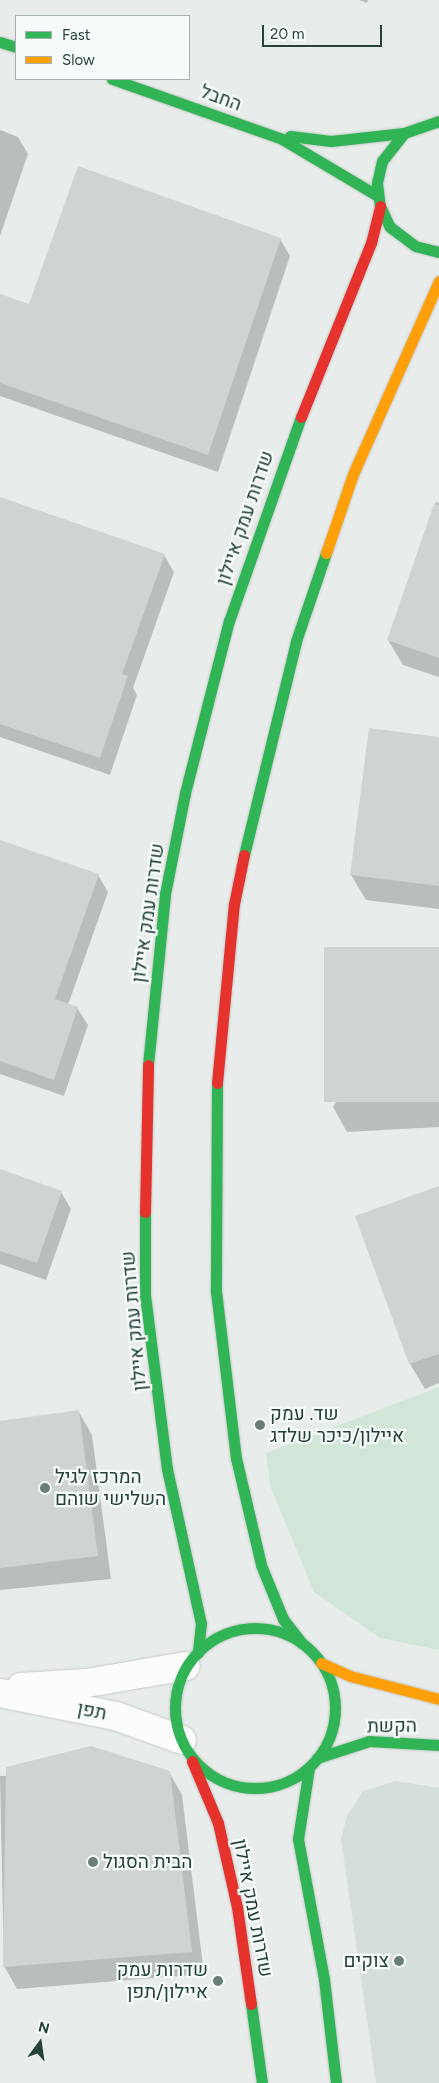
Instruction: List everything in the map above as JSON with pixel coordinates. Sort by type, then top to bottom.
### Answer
[{"type":"main road","points":[[0,42],[15,47]]},
{"type":"main road","name":"החבל","points":[[115,80],[261,131],[326,163],[379,201]]},
{"type":"main road","points":[[404,133],[437,116]]},
{"type":"main road","name":"החבל","points":[[261,131],[332,141],[404,133]]},
{"type":"main road","name":"שדרות עמק איילון","points":[[192,1660],[201,1623],[168,1469],[146,1295],[145,1098],[165,894],[185,793],[229,620],[288,449],[371,243],[379,201],[382,161],[404,133]]},
{"type":"main road","points":[[379,201],[390,227],[415,246],[439,252]]},
{"type":"main road","points":[[302,1643],[264,1628],[236,1630],[210,1641],[192,1660],[176,1692],[175,1720],[183,1743],[207,1773],[232,1785],[260,1788],[287,1782],[308,1768],[317,1758],[335,1720],[333,1688],[322,1663],[302,1643],[283,1619],[261,1565],[236,1458],[216,1291],[215,1102],[234,904],[253,808],[296,641],[353,474],[439,281]]},
{"type":"main road","name":"הקשת","points":[[322,1663],[350,1676],[439,1699]]},
{"type":"main road","name":"הקשת","points":[[317,1758],[369,1741],[439,1745]]},
{"type":"main road","name":"שדרות עמק איילון","points":[[183,1743],[206,1786],[218,1823],[237,1907],[262,2083]]},
{"type":"main road","points":[[308,1768],[298,1839],[324,1979],[336,2083]]},
{"type":"street","name":"תפן","points":[[0,1688],[88,1682],[192,1660]]},
{"type":"street","name":"תפן","points":[[0,1693],[116,1716],[183,1743]]},
{"type":"shaded area","name":"צוקים","points":[[396,1781],[439,1788],[439,2083],[376,2083],[341,1839],[347,1816],[363,1791]]},
{"type":"green space","points":[[439,1387],[439,1650],[380,1638],[314,1592],[270,1486],[266,1453]]},
{"type":"building","points":[[78,166],[281,238],[208,455],[0,383],[0,294],[29,304]]},
{"type":"building","points":[[0,497],[165,554],[122,674],[128,676],[100,758],[0,724]]},
{"type":"building","points":[[434,504],[439,505],[439,658],[387,640]]},
{"type":"building","points":[[369,728],[439,737],[439,886],[350,875]]},
{"type":"building","points":[[0,840],[99,874],[55,999],[78,1007],[54,1080],[0,1061]]},
{"type":"building","points":[[324,947],[439,947],[439,1102],[324,1102]]},
{"type":"building","points":[[0,1169],[62,1191],[37,1263],[0,1251]]},
{"type":"building","points":[[439,1186],[439,1354],[409,1364],[355,1216]]},
{"type":"building","name":"המרכז לגיל השלישי שוהם","points":[[79,1410],[98,1556],[0,1568],[0,1421]]},
{"type":"building","name":"הבית הסגול","points":[[91,1746],[170,1771],[192,1952],[3,1967],[6,1767]]},
{"type":"traffic: fast","points":[[0,42],[15,47]]},
{"type":"traffic: fast","points":[[115,80],[282,139],[378,196]]},
{"type":"traffic: fast","points":[[439,121],[404,133],[382,161],[377,183],[380,206],[390,227],[415,246],[439,252]]},
{"type":"traffic: fast","points":[[290,136],[331,141],[404,133]]},
{"type":"traffic: fast","points":[[148,1065],[165,894],[185,793],[229,621],[301,417]]},
{"type":"traffic: fast","points":[[244,855],[296,641],[326,553]]},
{"type":"traffic: fast","points":[[217,1083],[216,1291],[236,1458],[261,1565],[283,1619],[302,1643]]},
{"type":"traffic: fast","points":[[145,1212],[145,1295],[167,1469],[201,1623],[198,1653]]},
{"type":"traffic: fast","points":[[255,1628],[285,1634],[306,1646],[317,1657],[329,1678],[335,1708],[329,1738],[317,1759],[306,1770],[285,1782],[255,1788],[225,1782],[204,1770],[193,1759],[181,1738],[175,1708],[181,1678],[193,1657],[204,1646],[225,1634],[255,1628]]},
{"type":"traffic: fast","points":[[317,1758],[369,1741],[439,1745]]},
{"type":"traffic: fast","points":[[309,1768],[298,1839],[324,1979],[336,2083]]},
{"type":"traffic: fast","points":[[251,2004],[262,2083]]},
{"type":"traffic: slow","points":[[326,553],[353,474],[439,281]]},
{"type":"traffic: slow","points":[[321,1663],[350,1676],[439,1699]]},
{"type":"traffic: jam","points":[[301,417],[371,243],[380,206]]},
{"type":"traffic: jam","points":[[217,1083],[234,904],[244,855]]},
{"type":"traffic: jam","points":[[145,1212],[148,1065]]},
{"type":"traffic: jam","points":[[192,1761],[218,1823],[237,1907],[251,2004]]},
{"type":"place","name":"שד. עמק איילון/כיכר שלדג","points":[[260,1425]]},
{"type":"place","name":"המרכז לגיל השלישי שוהם","points":[[45,1488]]},
{"type":"place","name":"הבית הסגול","points":[[93,1862]]},
{"type":"place","name":"צוקים","points":[[399,1961]]},
{"type":"place","name":"שדרות עמק איילון/תפן","points":[[218,1981]]}]
